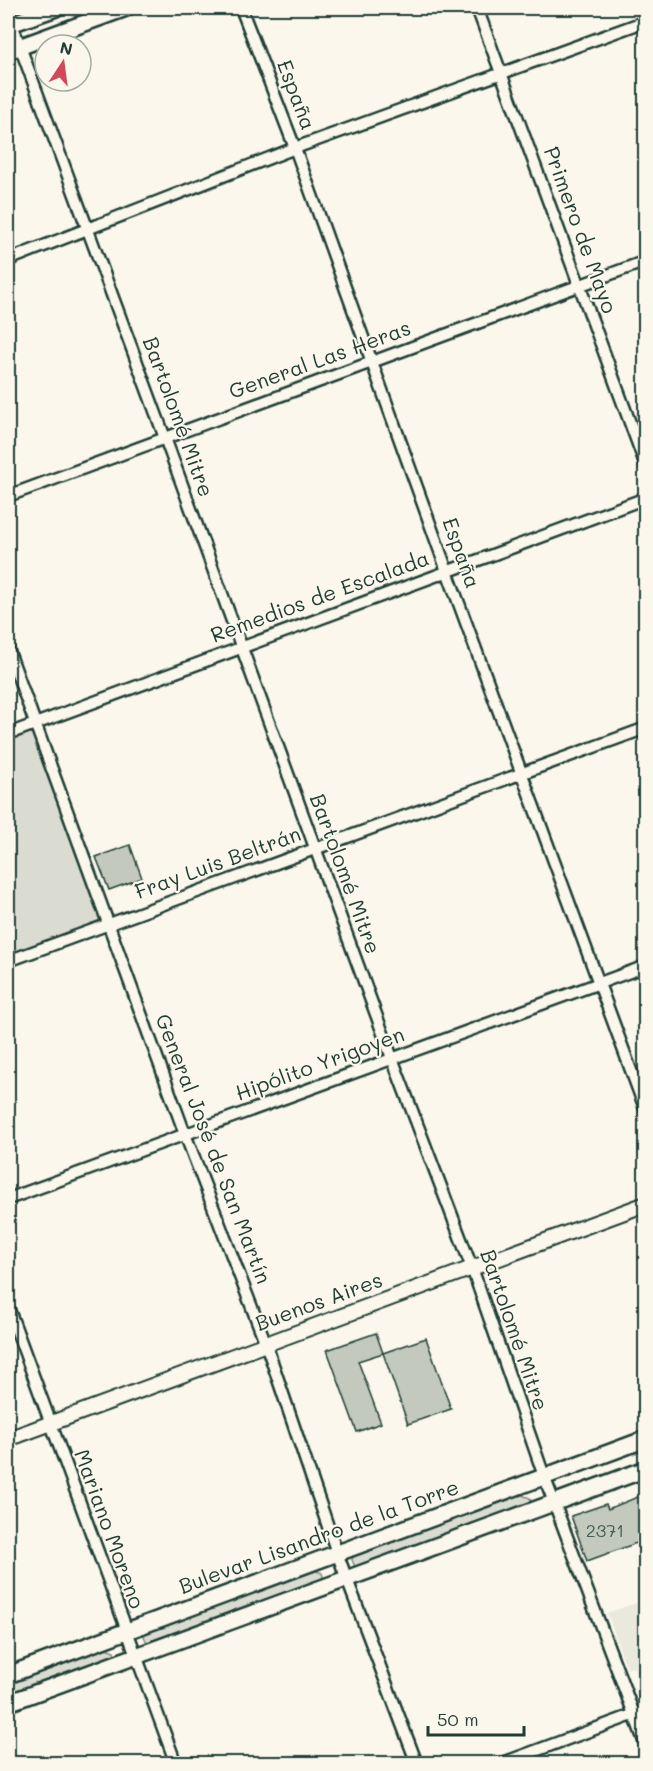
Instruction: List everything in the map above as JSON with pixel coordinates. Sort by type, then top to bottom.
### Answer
[{"type":"main road","points":[[9,21],[56,8]]},
{"type":"main road","points":[[14,49],[126,8]]},
{"type":"main road","name":"Bulevar Lisandro de la Torre","points":[[8,1675],[645,1439]]},
{"type":"main road","points":[[8,1703],[645,1469]]},
{"type":"street","name":"España","points":[[241,8],[295,148],[447,571],[599,983],[642,1093],[645,1111]]},
{"type":"street","name":"Primero de Mayo","points":[[477,8],[645,466]]},
{"type":"street","name":"Bartolomé Mitre","points":[[9,21],[14,49],[87,230],[165,438],[392,1059],[472,1268],[544,1476],[645,1746]]},
{"type":"street","points":[[8,260],[295,148],[645,21]]},
{"type":"street","name":"General Las Heras","points":[[8,496],[645,261]]},
{"type":"street","name":"Remedios de Escalada","points":[[8,734],[645,498]]},
{"type":"street","name":"General José de San Martín","points":[[8,649],[185,1134],[266,1344],[338,1554],[417,1764]]},
{"type":"street","name":"Fray Luis Beltrán","points":[[8,961],[645,728]]},
{"type":"street","name":"Hipólito Yrigoyen","points":[[8,1199],[645,966]]},
{"type":"street","name":"Buenos Aires","points":[[8,1439],[645,1204]]},
{"type":"street","name":"Mariano Moreno","points":[[8,1307],[176,1764]]},
{"type":"street","points":[[500,1764],[645,1710]]},
{"type":"shaded area","points":[[34,724],[108,924],[8,961],[8,734]]},
{"type":"shaded area","points":[[522,1495],[530,1498],[532,1504],[362,1570],[355,1567],[352,1560],[354,1554]]},
{"type":"shaded area","points":[[314,1570],[322,1573],[324,1580],[154,1645],[147,1643],[144,1636],[146,1630]]},
{"type":"shaded area","points":[[645,1600],[645,1680],[639,1682],[633,1667],[627,1669],[607,1613]]},
{"type":"shaded area","points":[[106,1648],[114,1651],[116,1658],[8,1701],[8,1683]]},
{"type":"building","points":[[130,845],[142,878],[109,890],[96,857]]},
{"type":"building","points":[[376,1333],[383,1353],[358,1361],[381,1423],[357,1432],[327,1350]]},
{"type":"building","points":[[426,1338],[451,1409],[408,1424],[383,1353]]},
{"type":"building","points":[[645,1494],[645,1540],[587,1561],[571,1516],[606,1504],[608,1509]]}]
